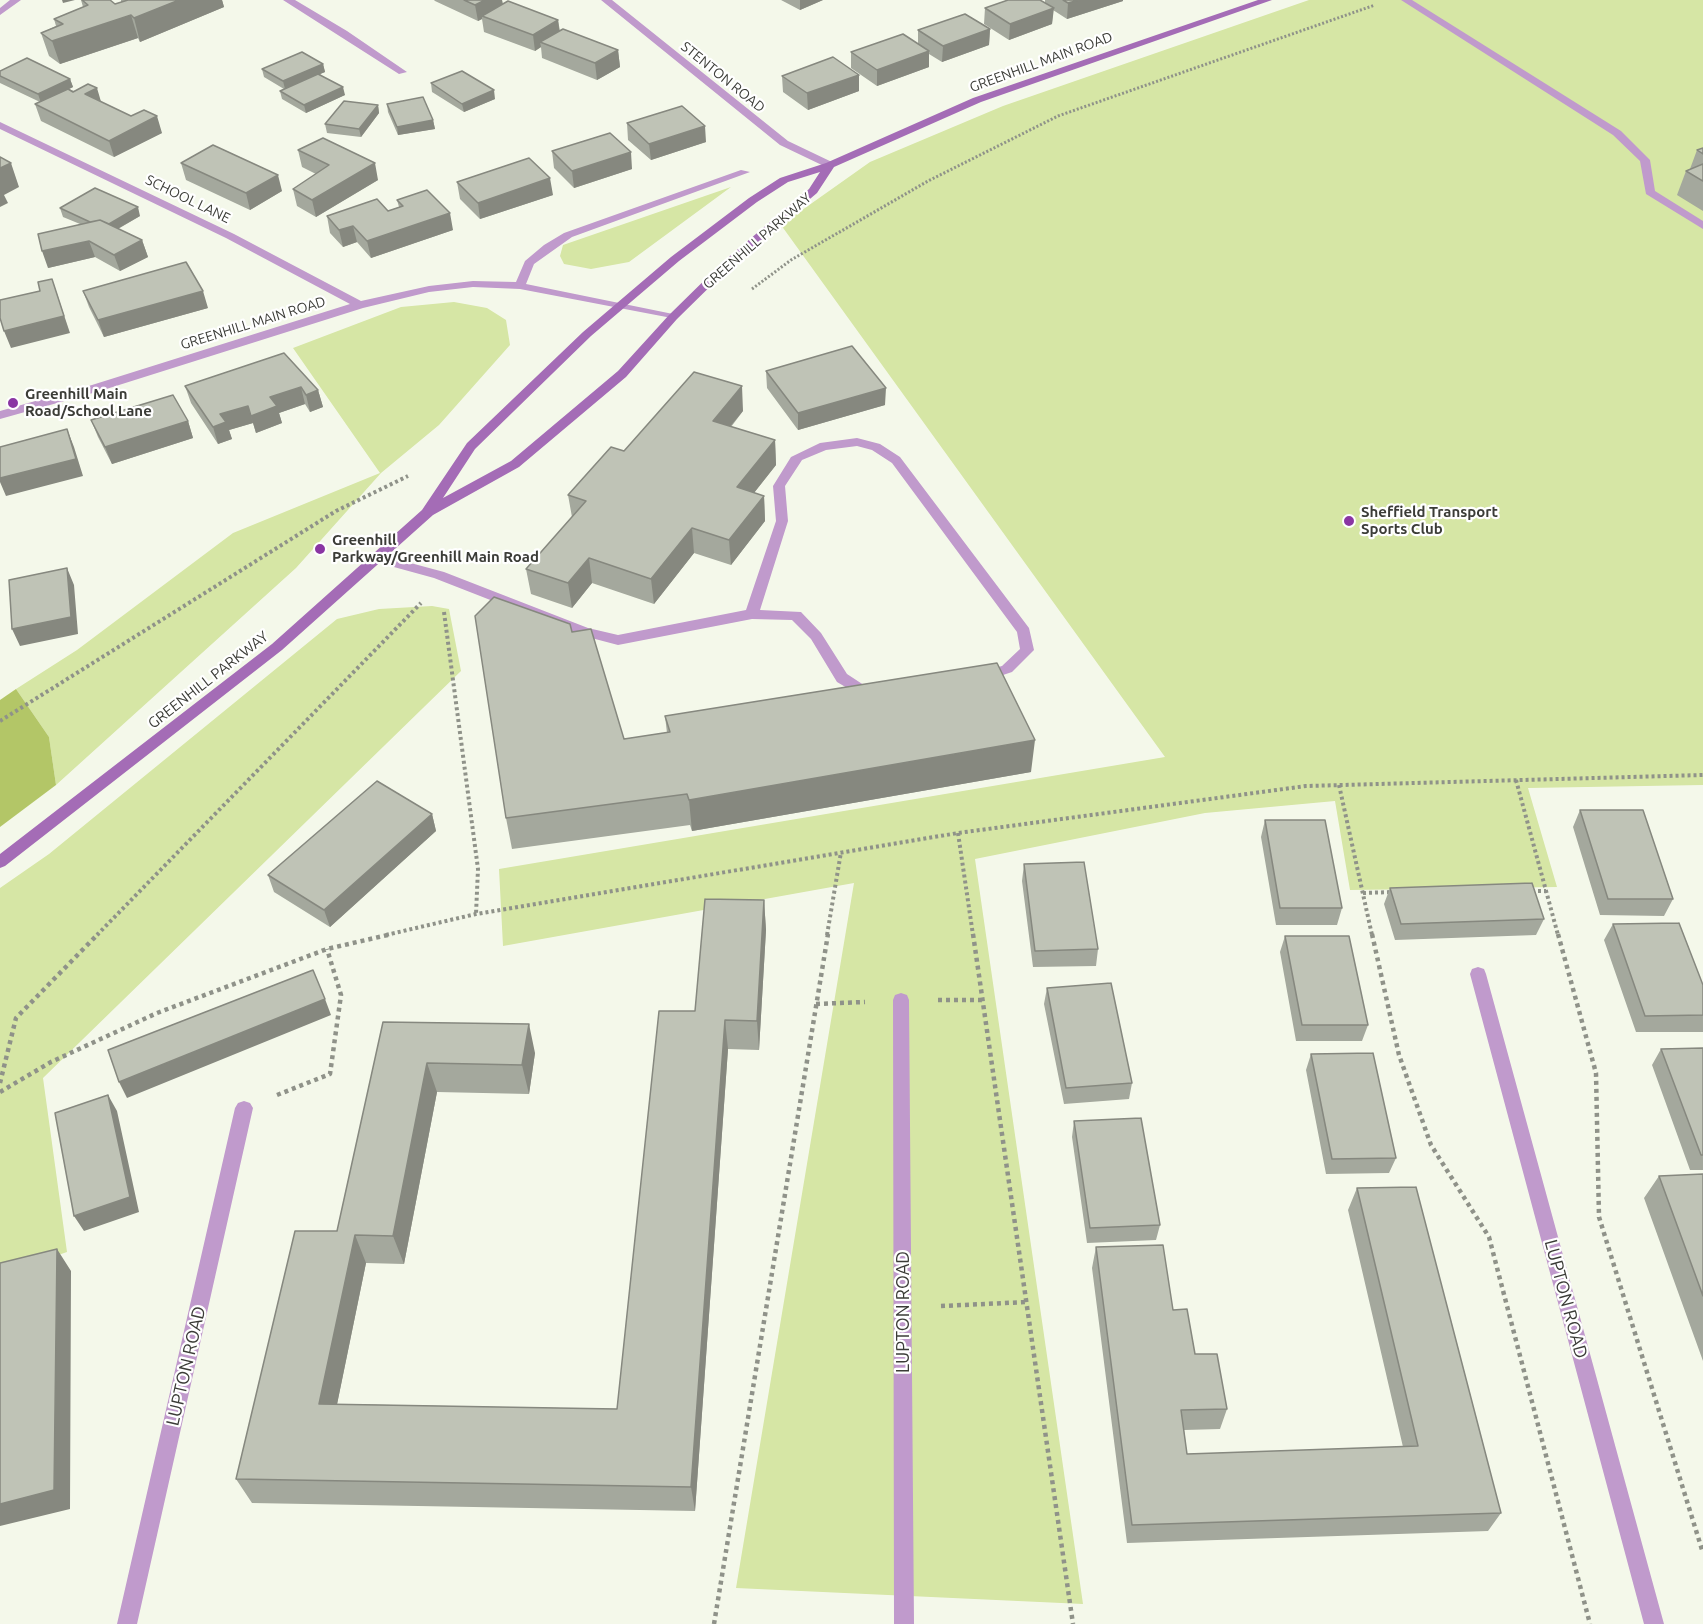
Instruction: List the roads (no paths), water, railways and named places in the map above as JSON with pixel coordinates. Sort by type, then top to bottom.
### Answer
[{"type":"main road","name":"GREENHILL MAIN ROAD","points":[[830,165],[960,107],[1267,0]]},
{"type":"main road","name":"GREENHILL PARKWAY","points":[[428,512],[471,446],[620,306],[675,259],[753,200],[784,180],[830,165]]},
{"type":"main road","name":"GREENHILL PARKWAY","points":[[0,862],[278,647],[428,512],[514,464],[622,374],[673,317],[728,263],[813,191],[830,165]]},
{"type":"street","points":[[0,12],[16,0]]},
{"type":"street","points":[[288,0],[344,33],[402,72]]},
{"type":"street","name":"STENTON ROAD","points":[[606,0],[784,143],[830,165]]},
{"type":"street","points":[[1406,0],[1617,133],[1645,160],[1650,192],[1703,226]]},
{"type":"street","name":"SCHOOL LANE","points":[[0,125],[230,236],[360,305]]},
{"type":"street","points":[[520,286],[529,263],[548,247],[568,235],[744,172]]},
{"type":"street","name":"GREENHILL MAIN ROAD","points":[[0,415],[96,388],[360,305],[429,289],[473,284],[520,286],[673,317]]},
{"type":"street","points":[[752,614],[782,521],[779,486],[797,457],[824,446],[857,442],[876,447],[896,460],[1024,631],[1027,650],[1007,669],[974,680]]},
{"type":"street","points":[[377,558],[440,575],[585,632],[618,640],[752,614],[796,615],[816,636],[842,678],[873,698],[884,697]]},
{"type":"street","name":"LUPTON ROAD","points":[[1478,974],[1654,1624]]},
{"type":"street","name":"LUPTON ROAD","points":[[901,1000],[904,1624]]},
{"type":"street","name":"LUPTON ROAD","points":[[127,1624],[244,1108]]},
{"type":"place","name":"Greenhill Main Road/School Lane","points":[[13,403]]},
{"type":"place","name":"Sheffield Transport Sports Club","points":[[1349,521]]},
{"type":"place","name":"Greenhill Parkway/Greenhill Main Road","points":[[320,549]]}]
